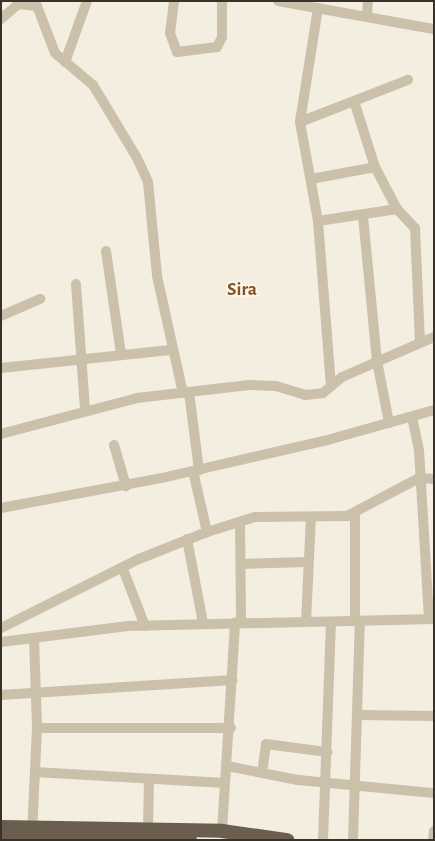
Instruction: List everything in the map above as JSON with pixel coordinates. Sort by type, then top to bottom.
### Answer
[{"type":"highway","points":[[1,827],[32,836],[190,840]]},
{"type":"highway","points":[[1,837],[148,829],[222,831],[287,840]]},
{"type":"street","points":[[65,62],[87,1]]},
{"type":"street","points":[[174,1],[170,32],[177,52],[217,47],[222,37],[222,1]]},
{"type":"street","points":[[278,1],[366,15],[434,29]]},
{"type":"street","points":[[366,15],[368,1]]},
{"type":"street","points":[[1,19],[18,4],[37,6],[55,53],[93,85],[148,182],[170,350],[186,392],[196,470],[207,532]]},
{"type":"street","points":[[318,8],[300,122],[318,221],[331,386]]},
{"type":"street","points":[[300,122],[355,104],[408,80]]},
{"type":"street","points":[[355,104],[375,168],[397,208],[415,228],[420,342]]},
{"type":"street","points":[[311,179],[375,168]]},
{"type":"street","points":[[318,221],[363,216],[397,208]]},
{"type":"street","points":[[363,216],[376,362],[390,423]]},
{"type":"street","points":[[106,251],[122,354]]},
{"type":"street","points":[[76,284],[85,409]]},
{"type":"street","points":[[1,316],[40,299]]},
{"type":"street","points":[[1,434],[43,426],[85,409],[186,392],[276,386],[304,395],[322,393],[331,386],[376,362],[434,337]]},
{"type":"street","points":[[1,368],[170,350]]},
{"type":"street","points":[[1,508],[126,486],[390,423],[434,410]]},
{"type":"street","points":[[1,642],[145,626],[238,622],[431,619],[420,478],[412,417]]},
{"type":"street","points":[[114,445],[126,486]]},
{"type":"street","points":[[1,628],[123,568],[207,532],[255,517],[311,517],[355,514],[420,478],[434,479]]},
{"type":"street","points":[[353,840],[358,714],[355,514]]},
{"type":"street","points":[[306,622],[311,517]]},
{"type":"street","points":[[222,831],[238,622],[241,564],[240,523]]},
{"type":"street","points":[[188,539],[203,623]]},
{"type":"street","points":[[241,564],[308,562]]},
{"type":"street","points":[[123,568],[145,626]]},
{"type":"street","points":[[323,840],[331,622]]},
{"type":"street","points":[[32,836],[37,728],[34,638]]},
{"type":"street","points":[[1,695],[233,680]]},
{"type":"street","points":[[358,714],[434,716]]},
{"type":"street","points":[[37,728],[231,728]]},
{"type":"street","points":[[262,773],[266,744],[327,752]]},
{"type":"street","points":[[227,766],[356,788],[434,793]]},
{"type":"street","points":[[35,772],[226,783]]},
{"type":"street","points":[[148,829],[149,779]]},
{"type":"street","points":[[433,840],[434,831]]},
{"type":"district","name":"Sira","points":[[242,290]]}]
